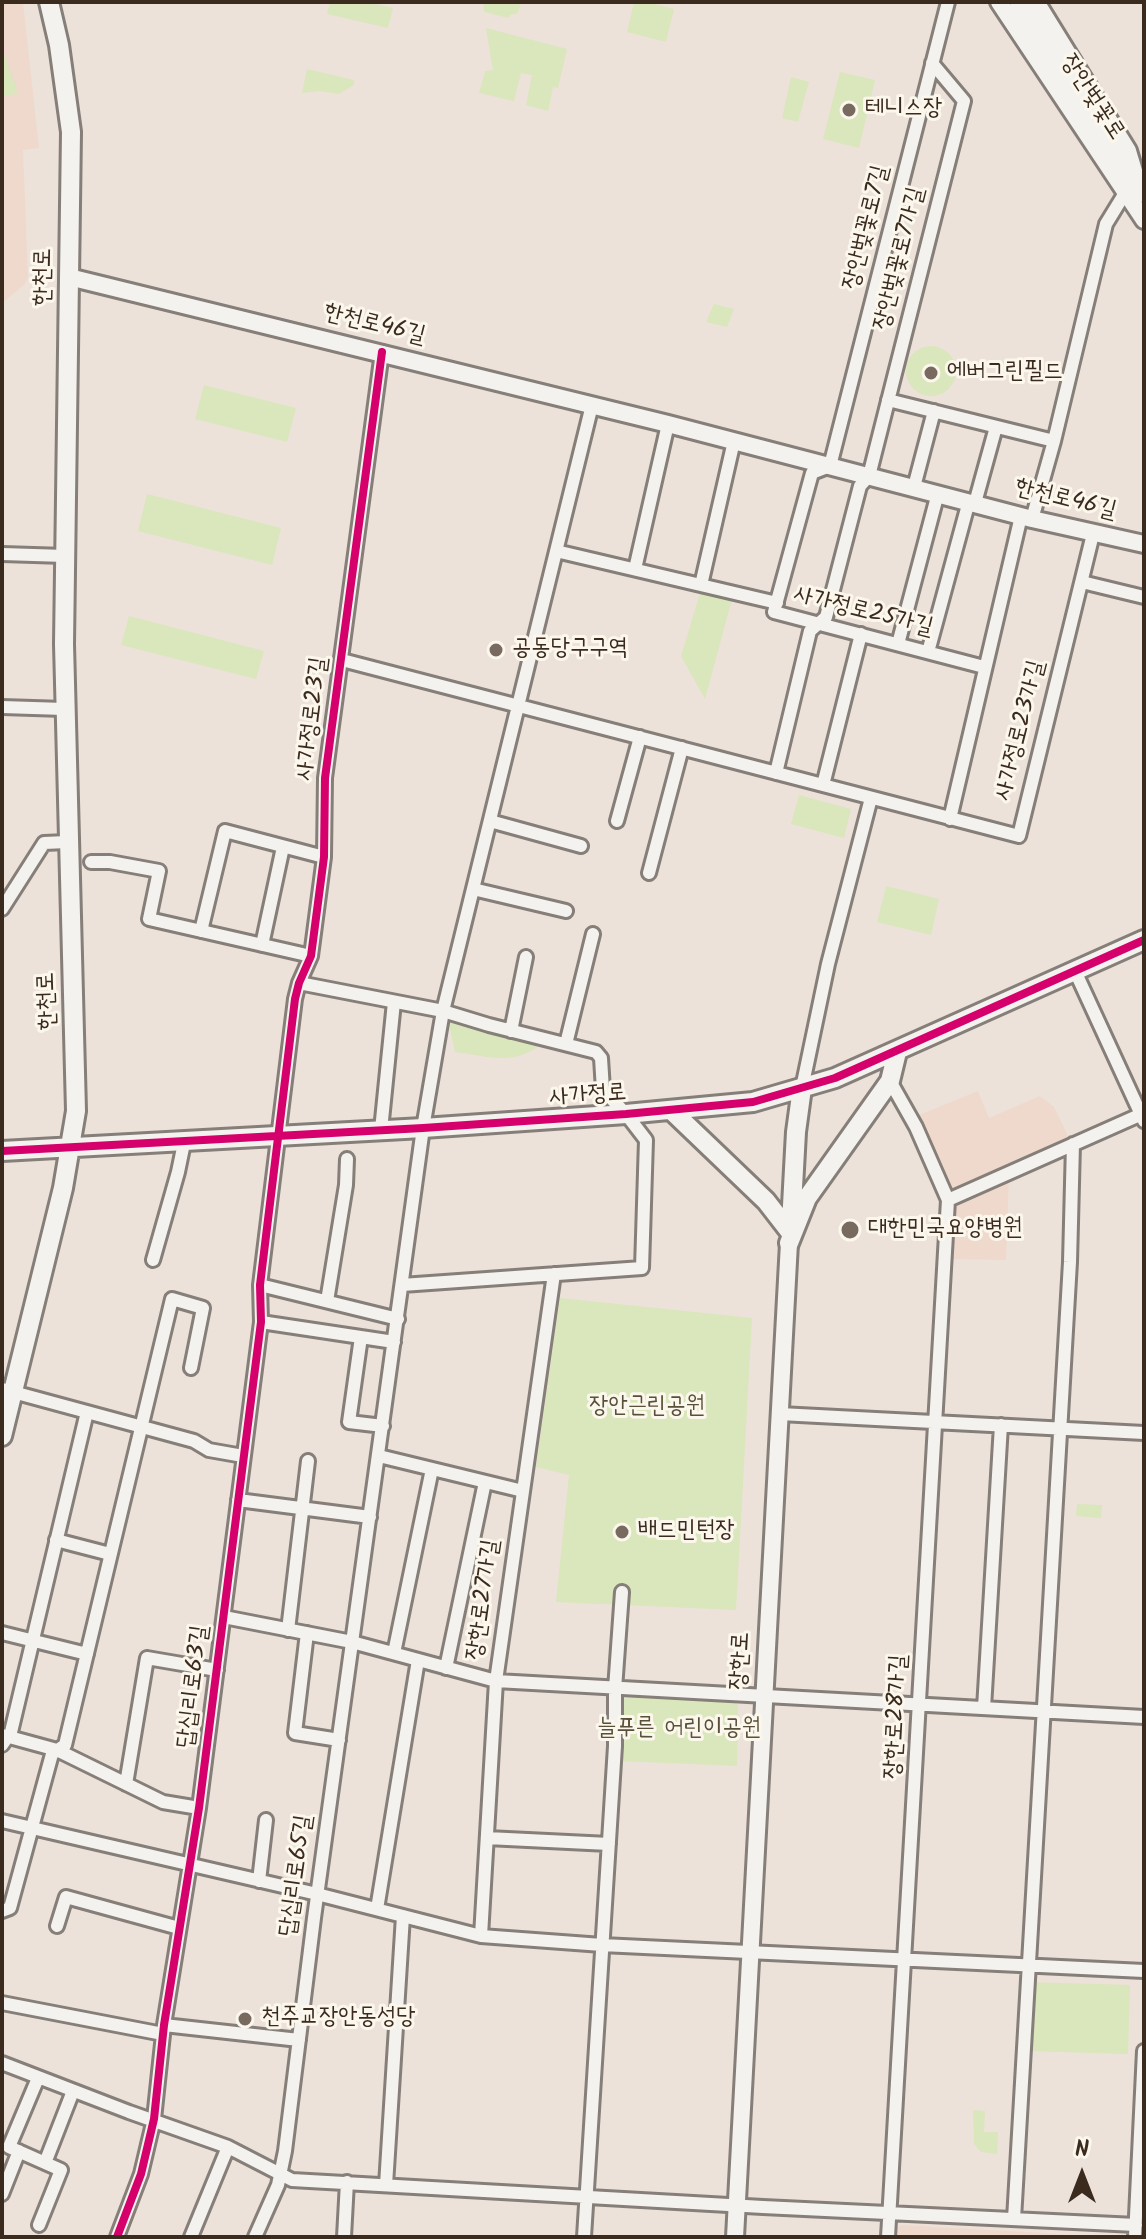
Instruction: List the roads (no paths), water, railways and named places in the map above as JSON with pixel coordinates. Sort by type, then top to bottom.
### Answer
[{"type":"main road","name":"한천로","points":[[2,1436],[8,1390],[63,1188],[76,1111],[64,709],[71,132],[59,45],[49,2]]},
{"type":"main road","points":[[1035,2],[1127,151],[1135,190]]},
{"type":"main road","name":"사가정로","points":[[2,1151],[423,1128],[753,1102],[835,1078],[1144,940]]},
{"type":"main road","points":[[790,1237],[807,1198],[890,1081],[897,1052]]},
{"type":"main road","name":"장한로","points":[[790,1237],[796,1132],[802,1088]]},
{"type":"main road","points":[[671,1110],[766,1201],[790,1237]]},
{"type":"street","name":"장안벚꽃로7길","points":[[830,466],[948,2]]},
{"type":"street","name":"장안벚꽃로","points":[[999,2],[1135,190]]},
{"type":"street","name":"장안벚꽃로","points":[[1018,2],[1135,190],[1144,220]]},
{"type":"street","name":"장안벚꽃로7가길","points":[[869,476],[964,101],[932,63]]},
{"type":"street","points":[[950,819],[984,667],[1026,518],[1054,441],[1106,224],[1135,190]]},
{"type":"street","name":"한천로46길","points":[[69,277],[668,424],[1026,518],[1144,544]]},
{"type":"street","name":"사가정로23길","points":[[280,1136],[299,983],[311,956],[324,857],[325,778],[382,352]]},
{"type":"street","points":[[888,400],[1054,441]]},
{"type":"street","name":"답십리로65길","points":[[255,2237],[280,2174],[423,1128],[443,1011],[592,405]]},
{"type":"street","points":[[914,487],[934,411]]},
{"type":"street","points":[[635,569],[668,424]]},
{"type":"street","name":"한천로46길","points":[[928,652],[996,427]]},
{"type":"street","points":[[701,585],[734,441]]},
{"type":"street","points":[[777,603],[812,473],[830,466]]},
{"type":"street","points":[[776,773],[810,631],[826,617],[860,486],[869,476]]},
{"type":"street","points":[[898,644],[938,493]]},
{"type":"street","name":"사가정로23가길","points":[[342,660],[1019,836],[1093,534]]},
{"type":"street","name":"사가정로25가길","points":[[556,551],[777,603],[774,612],[984,667]]},
{"type":"street","points":[[2,554],[65,556]]},
{"type":"street","points":[[1082,582],[1144,597]]},
{"type":"street","points":[[823,785],[861,634]]},
{"type":"street","points":[[2,707],[64,709]]},
{"type":"street","points":[[617,821],[640,737]]},
{"type":"street","points":[[649,873],[682,748]]},
{"type":"street","points":[[802,1088],[828,964],[871,798]]},
{"type":"street","points":[[490,821],[581,846]]},
{"type":"street","points":[[201,931],[225,831],[324,857]]},
{"type":"street","points":[[2,909],[44,843],[67,842]]},
{"type":"street","points":[[262,945],[283,847]]},
{"type":"street","points":[[91,862],[110,862],[159,871],[149,919],[311,956]]},
{"type":"street","points":[[473,889],[566,911]]},
{"type":"street","points":[[566,1044],[593,934]]},
{"type":"street","points":[[511,1031],[526,957]]},
{"type":"street","points":[[948,1200],[1143,1116],[1075,971]]},
{"type":"street","points":[[299,983],[443,1011],[596,1052],[601,1058],[603,1090],[626,1114]]},
{"type":"street","points":[[381,1130],[394,1002]]},
{"type":"street","name":"장한로28가길","points":[[888,2237],[948,1200],[916,1127],[890,1081]]},
{"type":"street","name":"사가정로","points":[[554,1274],[642,1268],[646,1140],[626,1114]]},
{"type":"street","name":"답십리로63길","points":[[117,2237],[141,2174],[154,2119],[164,2029],[199,1808],[224,1617],[261,1322],[260,1285],[280,1136]]},
{"type":"street","points":[[153,1260],[184,1143]]},
{"type":"street","points":[[1014,2219],[1070,1262],[1073,1144]]},
{"type":"street","points":[[327,1301],[346,1185],[347,1159]]},
{"type":"street","name":"장한로","points":[[735,2237],[790,1237]]},
{"type":"street","points":[[402,1285],[554,1274]]},
{"type":"street","name":"장한로27가길","points":[[481,1936],[496,1681],[554,1274]]},
{"type":"street","points":[[260,1285],[398,1319]]},
{"type":"street","points":[[2,1911],[10,1908],[52,1754],[65,1745],[172,1299],[203,1308],[191,1368]]},
{"type":"street","points":[[261,1322],[394,1342]]},
{"type":"street","points":[[361,1337],[349,1422],[383,1426]]},
{"type":"street","points":[[8,1390],[194,1441],[209,1450],[243,1456]]},
{"type":"street","points":[[4,1738],[11,1732],[87,1412]]},
{"type":"street","points":[[780,1414],[1144,1433]]},
{"type":"street","points":[[984,1708],[1001,1425]]},
{"type":"street","points":[[379,1456],[523,1491]]},
{"type":"street","points":[[288,1630],[308,1461]]},
{"type":"street","points":[[394,1653],[432,1469]]},
{"type":"street","points":[[446,1668],[485,1482]]},
{"type":"street","points":[[238,1500],[370,1517]]},
{"type":"street","points":[[56,1540],[110,1554]]},
{"type":"street","points":[[584,2237],[622,1592]]},
{"type":"street","points":[[224,1617],[352,1642],[496,1681],[1144,1717]]},
{"type":"street","points":[[2,1633],[87,1654]]},
{"type":"street","points":[[307,1633],[295,1733],[339,1740]]},
{"type":"street","points":[[126,1784],[147,1658],[217,1670]]},
{"type":"street","points":[[377,1909],[418,1660]]},
{"type":"street","points":[[4,1738],[57,1750],[163,1802],[199,1808]]},
{"type":"street","points":[[259,1881],[266,1820]]},
{"type":"street","points":[[2,1821],[317,1894],[481,1936],[602,1945],[1144,1971]]},
{"type":"street","points":[[487,1838],[609,1844]]},
{"type":"street","points":[[57,1926],[66,1897],[179,1928]]},
{"type":"street","points":[[386,2185],[403,1916]]},
{"type":"street","points":[[2,2003],[164,2029],[299,2040]]},
{"type":"street","points":[[2,2063],[228,2147],[292,2180],[1014,2219],[1135,2231],[1144,2051]]},
{"type":"street","points":[[2,2194],[38,2078]]},
{"type":"street","points":[[45,2163],[73,2091]]},
{"type":"street","points":[[191,2237],[228,2147]]},
{"type":"street","points":[[14,2149],[61,2170],[39,2225]]},
{"type":"street","points":[[344,2237],[347,2182]]},
{"type":"place","name":"테니스장","points":[[849,110]]},
{"type":"place","name":"에버그린필드","points":[[931,373]]},
{"type":"place","name":"공동당구구역","points":[[496,650]]},
{"type":"place","name":"대한민국요양병원","points":[[850,1230]]},
{"type":"place","name":"배드민턴장","points":[[622,1532]]},
{"type":"place","name":"천주교장안동성당","points":[[245,2019]]},
{"type":"park label","name":"장안근린공원","points":[[647,1408]]},
{"type":"park label","name":"늘푸른 어린이공원","points":[[679,1730]]}]
